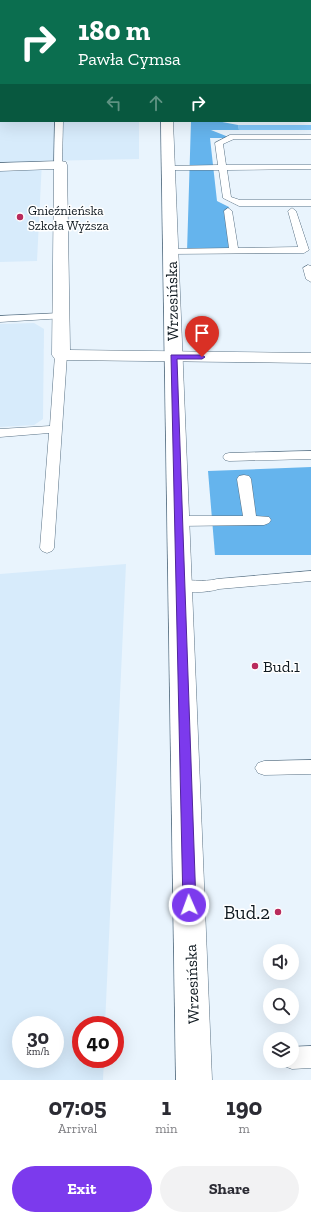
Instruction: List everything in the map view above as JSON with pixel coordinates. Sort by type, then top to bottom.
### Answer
[{"type":"street","name":"Wrzesińska","points":[[167,122],[194,1080]]},
{"type":"street","points":[[0,166],[61,165],[61,355],[311,358]]},
{"type":"lane","points":[[58,165],[59,122]]},
{"type":"lane","points":[[311,137],[233,137],[219,143],[227,198],[239,203],[311,203]]},
{"type":"lane","points":[[168,168],[311,168]]},
{"type":"lane","points":[[228,211],[234,251]]},
{"type":"lane","points":[[171,252],[304,250],[292,211]]},
{"type":"lane","points":[[308,268],[311,279]]},
{"type":"lane","points":[[0,319],[61,316]]},
{"type":"lane","points":[[47,548],[61,355]]},
{"type":"lane","points":[[0,433],[56,429]]},
{"type":"lane","points":[[229,457],[311,455]]},
{"type":"lane","points":[[244,479],[250,520]]},
{"type":"lane","points":[[178,521],[264,520]]},
{"type":"lane","points":[[180,586],[212,586],[217,584],[311,576]]},
{"type":"lane","points":[[264,768],[311,767]]},
{"type":"lane","points":[[299,1058],[311,1057]]},
{"type":"shaded area","points":[[0,122],[139,122],[139,159],[42,161],[37,261],[0,262]]},
{"type":"shaded area","points":[[191,122],[222,122],[238,125],[239,130],[211,130],[226,136],[226,138],[210,138],[217,201],[229,207],[234,251],[187,252]]},
{"type":"shaded area","points":[[238,125],[311,125],[311,130],[239,130]]},
{"type":"shaded area","points":[[34,323],[44,329],[43,419],[34,425],[0,427],[0,324]]},
{"type":"shaded area","points":[[311,467],[311,555],[215,555],[208,471]]},
{"type":"shaded area","points":[[126,564],[105,1016],[72,1016],[72,1068],[104,1068],[103,1080],[0,1080],[0,574]]},
{"type":"place","name":"Gnieźnieńska Szkoła Wyższa","points":[[20,217]]},
{"type":"place","name":"Bud.1","points":[[255,666]]},
{"type":"place","name":"Bud.2","points":[[278,912]]},
{"type":"route","points":[[189,905],[173,357],[202,357]]}]
